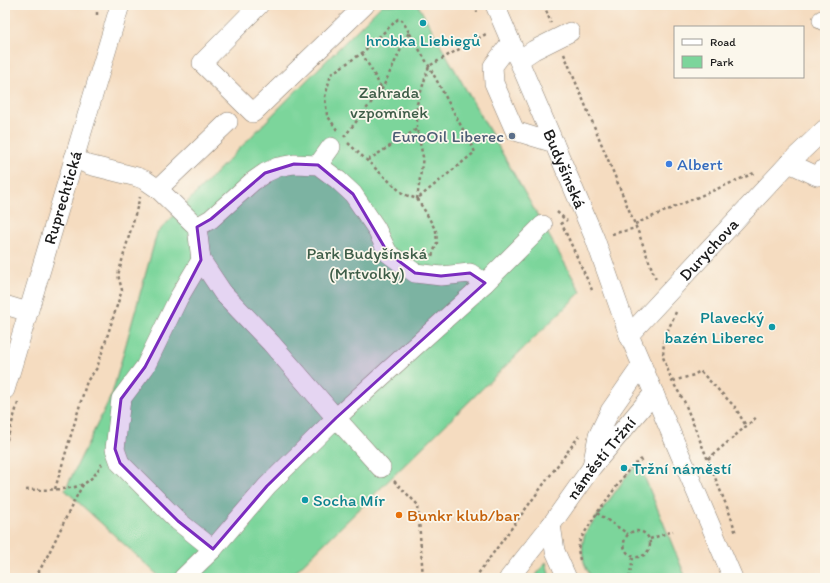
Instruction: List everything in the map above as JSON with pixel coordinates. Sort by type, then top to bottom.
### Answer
[{"type":"street","name":"Ruprechtická","points":[[5,390],[120,5]]},
{"type":"street","points":[[260,5],[202,63],[253,113],[365,5]]},
{"type":"street","name":"Budyšínská","points":[[495,5],[595,239],[629,335]]},
{"type":"street","points":[[519,60],[564,35]]},
{"type":"street","points":[[511,42],[493,66],[494,83],[515,131],[554,143]]},
{"type":"street","points":[[152,185],[228,122]]},
{"type":"street","name":"Durychova","points":[[629,335],[789,163],[825,129]]},
{"type":"street","points":[[318,165],[337,142]]},
{"type":"street","points":[[74,158],[89,165],[137,177],[152,185],[197,227],[201,260],[223,293],[271,343],[380,468]]},
{"type":"street","points":[[789,163],[817,176],[825,168]]},
{"type":"street","points":[[197,227],[211,219],[252,182],[265,173],[278,167],[294,164],[318,165],[338,180],[353,194],[376,228],[388,253],[415,273],[441,276],[470,273],[485,283]]},
{"type":"street","points":[[183,578],[212,549],[267,486],[336,418],[485,283],[543,225]]},
{"type":"street","points":[[201,260],[178,299],[145,367],[121,399],[115,449],[120,463],[178,521],[212,549]]},
{"type":"street","points":[[5,305],[28,312]]},
{"type":"street","name":"náměstí Tržní","points":[[629,335],[733,578]]},
{"type":"street","points":[[592,467],[598,436],[610,412],[642,365]]},
{"type":"street","name":"náměstí Tržní","points":[[509,578],[551,525],[592,467],[654,393]]},
{"type":"street","points":[[551,525],[555,551],[566,578]]},
{"type":"path","points":[[544,5],[564,35],[656,280]]},
{"type":"path","points":[[417,199],[475,152],[430,66],[402,20],[398,19],[362,53],[331,74],[325,97],[327,115],[337,142],[368,160],[403,194],[417,199],[425,211],[436,231],[437,243],[433,253],[429,275]]},
{"type":"path","points":[[337,142],[382,89],[409,32]]},
{"type":"path","points":[[417,199],[423,157],[417,130],[416,104],[430,66],[486,34]]},
{"type":"path","points":[[362,53],[382,89]]},
{"type":"path","points":[[368,160],[417,130]]},
{"type":"path","points":[[635,224],[760,170]]},
{"type":"path","points":[[55,489],[62,461],[87,381],[97,368],[122,290],[118,275],[152,185]]},
{"type":"path","points":[[557,212],[593,292]]},
{"type":"path","points":[[595,239],[636,228]]},
{"type":"path","points":[[674,308],[676,311],[664,339],[663,357],[672,381],[684,401],[708,459],[731,517],[737,539]]},
{"type":"path","points":[[672,381],[694,375],[700,371],[735,407],[746,426]]},
{"type":"path","points":[[708,459],[758,416]]},
{"type":"path","points":[[475,578],[583,430]]},
{"type":"path","points":[[26,490],[55,489],[78,486],[88,482],[115,449]]},
{"type":"path","points":[[581,564],[578,549],[580,540],[597,512],[630,468],[642,459]]},
{"type":"path","points":[[380,468],[418,505],[423,578]]},
{"type":"path","points":[[35,578],[44,564],[69,509],[84,483]]},
{"type":"path","points":[[597,512],[628,534]]},
{"type":"path","points":[[640,531],[647,535],[650,539],[650,547],[646,554],[633,558],[627,553],[624,546],[625,538],[631,532],[640,531]]},
{"type":"path","points":[[650,539],[673,531]]},
{"type":"path","points":[[629,578],[633,558]]},
{"type":"highlighted area","points":[[294,164],[318,165],[353,194],[388,253],[415,273],[441,276],[470,273],[485,283],[336,418],[267,486],[213,549],[178,521],[120,463],[115,449],[121,399],[145,367],[201,260],[197,227],[211,219],[265,173]]},
{"type":"green space","name":"Park Budyšínská (Mrtvolky)","points":[[382,5],[418,5],[581,292],[289,578],[161,578],[65,490],[112,394],[157,233]]},
{"type":"green space","points":[[638,467],[642,471],[686,578],[592,578],[586,567],[582,551],[585,533],[632,469]]},
{"type":"green space","points":[[546,562],[550,578],[534,578]]},
{"type":"place","name":"hrobka Liebiegů","points":[[423,23]]},
{"type":"place","name":"EuroOil Liberec","points":[[512,136]]},
{"type":"place","name":"Albert","points":[[669,164]]},
{"type":"place","name":"Plavecký bazén Liberec","points":[[772,327]]},
{"type":"place","name":"Tržní náměstí","points":[[624,468]]},
{"type":"place","name":"Socha Mír","points":[[305,500]]},
{"type":"place","name":"Bunkr klub/bar","points":[[399,515]]},
{"type":"park label","name":"Zahrada vzpomínek","points":[[389,102]]}]
